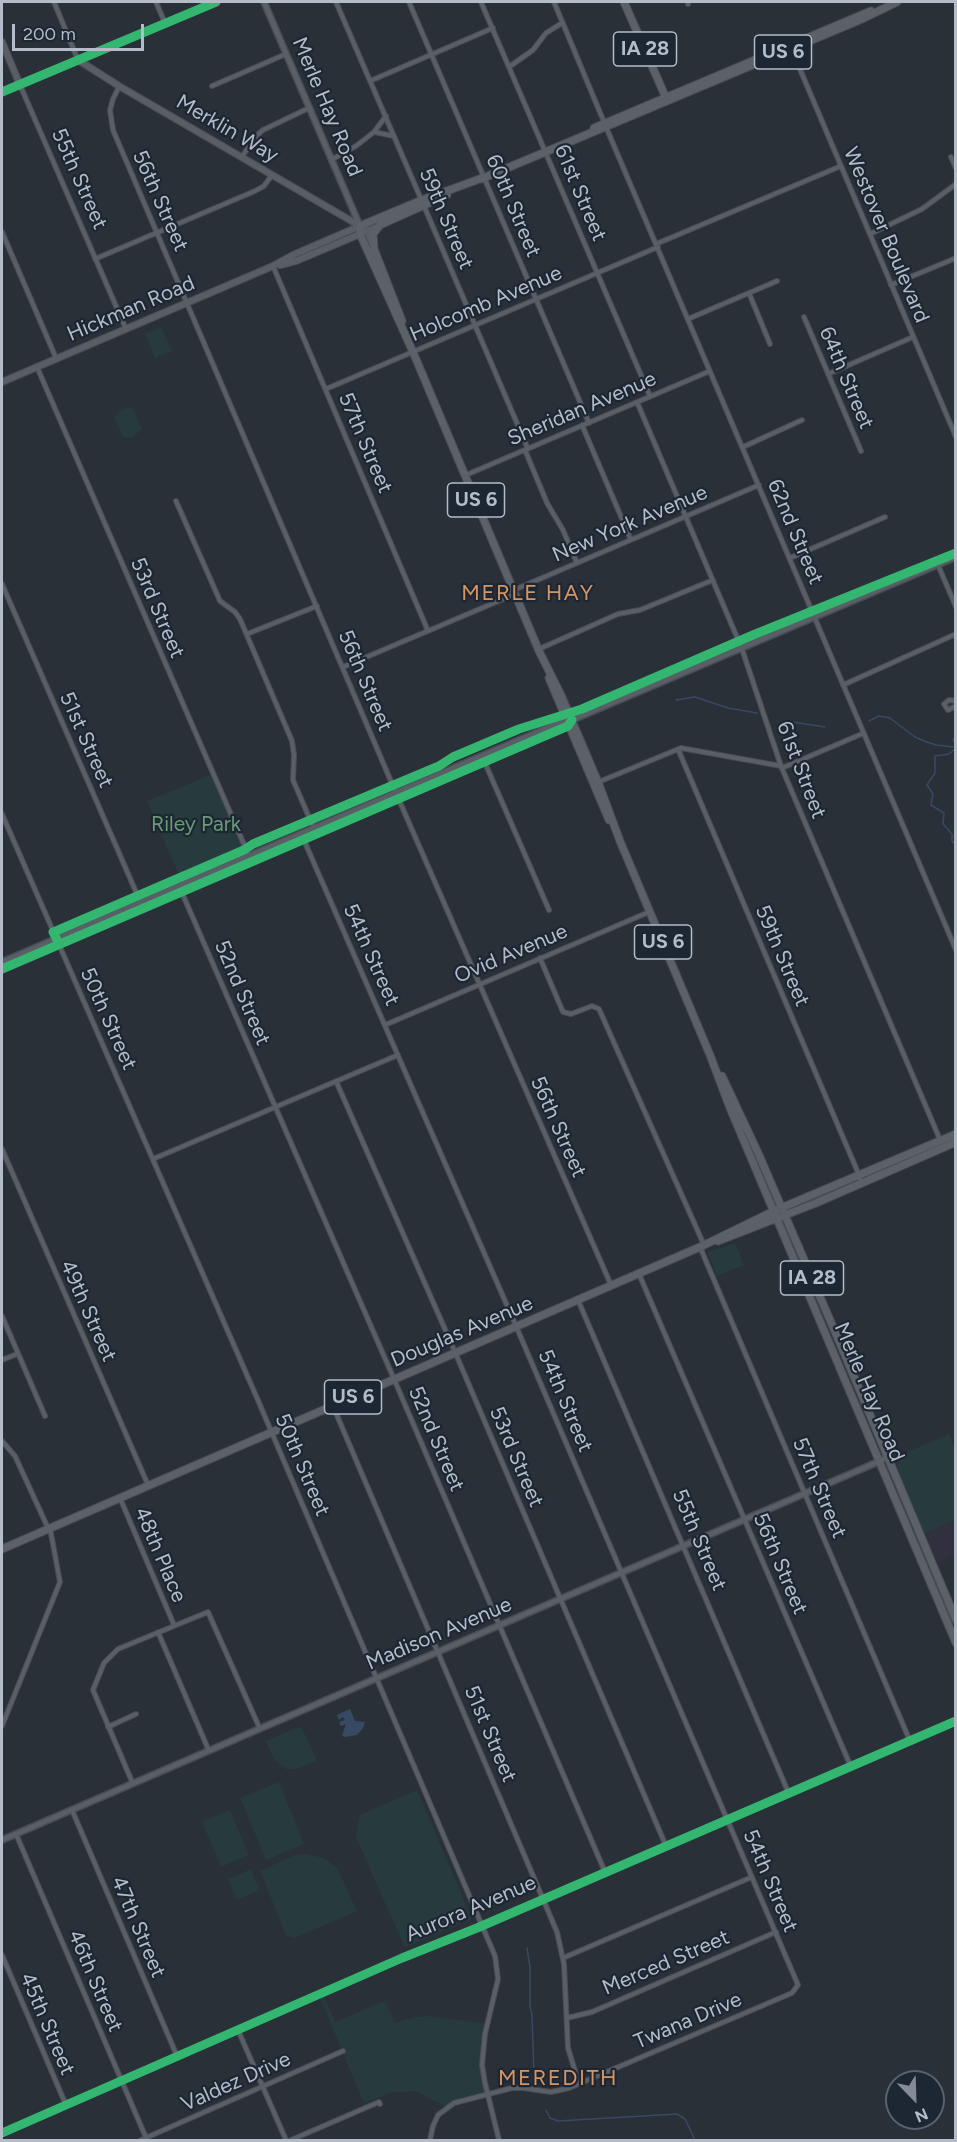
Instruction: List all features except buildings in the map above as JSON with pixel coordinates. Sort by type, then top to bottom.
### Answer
[{"type":"main road","name":"IA 28","points":[[624,2],[666,99]]},
{"type":"main road","name":"Hickman Road","points":[[362,230],[897,2]]},
{"type":"main road","name":"55th Street","points":[[2,42],[20,85]]},
{"type":"main road","points":[[20,85],[78,60]]},
{"type":"main road","name":"Merklin Way","points":[[78,60],[362,230]]},
{"type":"main road","name":"Hickman Road","points":[[2,382],[273,266],[302,251],[380,225],[423,203]]},
{"type":"main road","points":[[374,249],[373,234],[380,225]]},
{"type":"main road","name":"Merle Hay Road","points":[[362,230],[374,249],[413,352]]},
{"type":"main road","name":"Merle Hay Road","points":[[362,230],[956,1643]]},
{"type":"main road","name":"Merle Hay Road","points":[[710,1055],[723,1077],[782,1207],[956,1620]]},
{"type":"main road","name":"Douglas Avenue","points":[[702,1246],[777,1219],[942,1143],[956,1134]]},
{"type":"main road","name":"Douglas Avenue","points":[[942,1143],[956,1142]]},
{"type":"main road","name":"Douglas Avenue","points":[[2,1549],[702,1246],[782,1207],[862,1179]]},
{"type":"street","points":[[54,2],[78,60],[216,2]]},
{"type":"street","points":[[156,2],[165,23]]},
{"type":"street","name":"Merle Hay Road","points":[[264,2],[362,230]]},
{"type":"street","name":"59th Street","points":[[336,2],[475,325],[547,503],[563,530],[577,563]]},
{"type":"street","name":"60th Street","points":[[409,2],[589,423]]},
{"type":"street","name":"61st Street","points":[[481,2],[650,396]]},
{"type":"street","name":"62nd Street","points":[[554,2],[956,950]]},
{"type":"street","points":[[509,67],[533,50],[546,33],[562,22]]},
{"type":"street","points":[[370,81],[492,28]]},
{"type":"street","name":"Westover Boulevard","points":[[790,46],[956,437]]},
{"type":"street","points":[[212,86],[286,54]]},
{"type":"street","points":[[2,92],[20,85]]},
{"type":"street","name":"55th Street","points":[[20,85],[126,329]]},
{"type":"street","name":"56th Street","points":[[119,86],[112,99],[110,110],[113,130],[397,796],[611,1285]]},
{"type":"street","points":[[242,157],[254,138],[263,129],[309,108]]},
{"type":"street","points":[[331,160],[356,146],[374,132],[386,116]]},
{"type":"street","points":[[374,132],[394,136]]},
{"type":"street","points":[[951,157],[956,168]]},
{"type":"street","name":"Holcomb Avenue","points":[[326,389],[841,166]]},
{"type":"street","points":[[96,259],[260,189],[272,175]]},
{"type":"street","points":[[870,234],[922,209],[956,184]]},
{"type":"street","points":[[2,232],[57,358]]},
{"type":"street","points":[[891,285],[956,258]]},
{"type":"street","name":"57th Street","points":[[273,266],[429,631]]},
{"type":"street","points":[[688,319],[777,281]]},
{"type":"street","points":[[749,293],[771,344]]},
{"type":"street","name":"64th Street","points":[[804,317],[861,451]]},
{"type":"street","points":[[828,374],[913,337]]},
{"type":"street","name":"53rd Street","points":[[36,367],[250,859]]},
{"type":"street","name":"Sheridan Avenue","points":[[465,476],[710,371]]},
{"type":"street","name":"61st Street","points":[[637,402],[742,649],[781,767],[942,1143]]},
{"type":"street","points":[[743,447],[801,420]]},
{"type":"street","points":[[582,426],[631,540]]},
{"type":"street","name":"New York Avenue","points":[[343,667],[759,485]]},
{"type":"street","points":[[176,501],[220,601],[238,615],[247,634],[292,741],[293,780],[315,831]]},
{"type":"street","points":[[790,558],[885,517]]},
{"type":"street","points":[[2,962],[180,889],[956,557]]},
{"type":"street","points":[[938,565],[956,607]]},
{"type":"street","points":[[538,649],[618,614],[640,610],[713,580]]},
{"type":"street","name":"51st Street","points":[[2,584],[141,905]]},
{"type":"street","points":[[247,634],[317,606]]},
{"type":"street","points":[[843,684],[956,634]]},
{"type":"street","points":[[956,701],[950,700],[944,704],[948,710],[956,706]]},
{"type":"street","points":[[596,784],[678,748],[781,767],[864,733]]},
{"type":"street","name":"59th Street","points":[[678,748],[862,1179]]},
{"type":"street","points":[[484,759],[549,910]]},
{"type":"street","name":"50th Street","points":[[2,814],[272,1432],[483,1925],[498,1970],[483,2051],[483,2074],[499,2140]]},
{"type":"street","name":"54th Street","points":[[302,836],[516,1326],[797,1982]]},
{"type":"street","name":"52nd Street","points":[[180,889],[394,1379],[605,1872]]},
{"type":"street","name":"Ovid Avenue","points":[[385,1025],[649,911]]},
{"type":"street","points":[[2,969],[57,941]]},
{"type":"street","name":"57th Street","points":[[540,958],[563,1011],[571,1014],[592,1006],[599,1009],[702,1246],[910,1741]]},
{"type":"street","points":[[153,1159],[398,1055]]},
{"type":"street","name":"53rd Street","points":[[336,1081],[455,1352],[666,1846]]},
{"type":"street","name":"49th Street","points":[[2,1149],[148,1485]]},
{"type":"street","name":"56th Street","points":[[639,1273],[850,1767]]},
{"type":"street","name":"55th Street","points":[[578,1299],[789,1794]]},
{"type":"street","points":[[2,1316],[45,1416]]},
{"type":"street","points":[[2,1360],[18,1353]]},
{"type":"street","name":"51st Street","points":[[332,1406],[557,1932],[563,1958],[568,2048],[579,2084]]},
{"type":"street","points":[[2,1441],[15,1456],[49,1528],[60,1582],[2,1726]]},
{"type":"street","name":"Madison Avenue","points":[[2,1840],[888,1456]]},
{"type":"street","name":"48th Place","points":[[119,1498],[174,1625]]},
{"type":"street","points":[[133,1784],[93,1690],[104,1663],[118,1649],[208,1612],[260,1729]]},
{"type":"street","name":"48th Place","points":[[158,1632],[209,1751]]},
{"type":"street","points":[[108,1727],[136,1714]]},
{"type":"street","name":"Aurora Avenue","points":[[2,2133],[422,1949],[544,1899],[956,1721]]},
{"type":"street","name":"47th Street","points":[[72,1810],[177,2056]]},
{"type":"street","name":"46th Street","points":[[16,1834],[145,2140]]},
{"type":"street","points":[[563,1958],[752,1877]]},
{"type":"street","name":"Merced Street","points":[[567,2018],[592,2012],[776,1932]]},
{"type":"street","name":"45th Street","points":[[2,1955],[66,2105]]},
{"type":"street","name":"Twana Drive","points":[[430,2140],[435,2120],[442,2110],[454,2103],[523,2088],[557,2091],[579,2084],[792,1993],[797,1988],[797,1982]]},
{"type":"street","points":[[238,2030],[285,2140]]},
{"type":"street","name":"Valdez Drive","points":[[145,2140],[343,2051]]},
{"type":"street","points":[[291,2140],[379,2102],[380,2104]]},
{"type":"shaded area","points":[[955,1520],[955,1554],[940,1561],[936,1560],[924,1534]]},
{"type":"green space","points":[[161,327],[172,351],[155,358],[145,334]]},
{"type":"green space","points":[[129,407],[133,409],[142,429],[133,437],[123,437],[114,418],[121,410]]},
{"type":"green space","name":"Riley Park","points":[[213,774],[248,855],[183,884],[147,801]]},
{"type":"green space","points":[[735,1243],[744,1265],[717,1276],[709,1252]]},
{"type":"green space","points":[[949,1434],[955,1449],[955,1520],[924,1534],[897,1467],[897,1461],[900,1455]]},
{"type":"green space","points":[[299,1727],[302,1728],[317,1761],[297,1769],[286,1769],[274,1759],[266,1741]]},
{"type":"green space","points":[[279,1782],[304,1844],[266,1860],[240,1798]]},
{"type":"green space","points":[[417,1790],[472,1919],[406,1947],[356,1837],[360,1815]]},
{"type":"green space","points":[[230,1810],[249,1855],[221,1867],[202,1822]]},
{"type":"green space","points":[[306,1854],[324,1858],[337,1868],[357,1911],[294,1938],[286,1935],[260,1871],[295,1855]]},
{"type":"green space","points":[[251,1869],[260,1890],[237,1900],[228,1879]]},
{"type":"green space","points":[[324,1996],[335,2022],[385,2001],[395,2023],[428,2016],[487,2024],[482,2065],[488,2094],[446,2107],[416,2091],[391,2093],[364,2103],[320,1998]]},
{"type":"water","points":[[350,1709],[355,1721],[365,1722],[357,1735],[345,1737],[342,1736],[346,1724],[341,1726],[339,1722],[345,1720],[343,1717],[339,1720],[337,1715]]},
{"type":"waterway","points":[[676,700],[695,697],[728,708],[757,713]]},
{"type":"waterway","points":[[869,721],[879,716],[890,718],[915,737],[936,745],[954,747]]},
{"type":"waterway","points":[[786,721],[825,727]]},
{"type":"waterway","points":[[956,739],[953,739],[956,747]]},
{"type":"waterway","points":[[956,748],[949,754],[935,756],[935,773],[927,785],[933,794],[931,805],[944,813],[943,824],[952,834],[952,841],[956,845]]},
{"type":"waterway","points":[[527,1948],[530,1967],[534,2076]]},
{"type":"waterway","points":[[546,2110],[550,2118],[558,2121],[677,2114],[685,2119],[695,2140]]},
{"type":"cycle path","points":[[2,92],[216,2]]},
{"type":"cycle path","points":[[59,944],[53,932],[244,850],[253,844],[439,766],[453,757],[519,729],[582,709],[753,635],[956,553]]},
{"type":"cycle path","points":[[2,969],[568,726],[572,720]]},
{"type":"cycle path","points":[[2,2133],[402,1958],[477,1928],[956,1721]]},
{"type":"district","name":"MERLE HAY","points":[[528,594]]},
{"type":"district","name":"MEREDITH","points":[[558,2079]]}]
